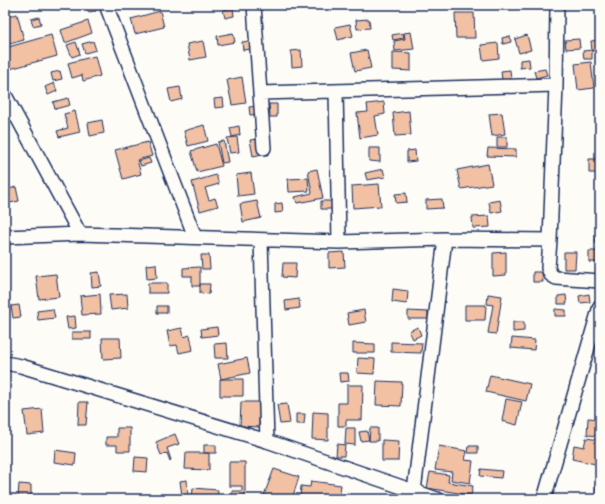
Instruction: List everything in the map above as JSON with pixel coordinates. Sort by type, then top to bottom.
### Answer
[{"type":"street","points":[[106,5],[195,236]]},
{"type":"street","points":[[254,5],[264,148]]},
{"type":"street","points":[[557,5],[556,85],[548,268],[552,276],[556,278],[600,282]]},
{"type":"street","points":[[260,93],[556,85]]},
{"type":"street","points":[[336,91],[339,242]]},
{"type":"street","points":[[5,95],[80,234]]},
{"type":"street","points":[[5,237],[80,234],[195,236],[261,240],[339,242],[445,239],[550,240]]},
{"type":"street","points":[[414,491],[445,239]]},
{"type":"street","points":[[261,240],[267,441]]},
{"type":"street","points":[[544,499],[600,306]]},
{"type":"street","points":[[5,363],[21,366],[267,441],[437,499]]},
{"type":"building","points":[[87,5],[96,5],[96,11],[88,12]]},
{"type":"building","points":[[233,8],[234,16],[225,18],[223,10]]},
{"type":"building","points":[[160,11],[164,27],[135,34],[131,19]]},
{"type":"building","points":[[455,13],[474,13],[475,38],[456,38]]},
{"type":"building","points":[[17,14],[24,40],[6,45],[5,17]]},
{"type":"building","points":[[39,17],[41,24],[33,26],[31,19]]},
{"type":"building","points":[[369,19],[370,28],[357,29],[356,20]]},
{"type":"building","points":[[88,21],[92,33],[65,43],[61,30]]},
{"type":"building","points":[[350,24],[353,36],[338,40],[335,27]]},
{"type":"building","points":[[411,32],[414,49],[395,51],[394,41],[405,39],[404,33]]},
{"type":"building","points":[[233,33],[235,42],[218,45],[217,36]]},
{"type":"building","points":[[403,33],[404,38],[393,40],[392,35]]},
{"type":"building","points":[[51,35],[57,56],[10,69],[5,48]]},
{"type":"building","points":[[527,35],[531,50],[519,53],[515,39]]},
{"type":"building","points":[[510,36],[511,42],[503,44],[502,38]]},
{"type":"building","points":[[579,39],[580,48],[566,49],[565,40]]},
{"type":"building","points":[[599,40],[600,50],[592,51],[591,41]]},
{"type":"building","points":[[93,41],[96,50],[85,53],[82,44]]},
{"type":"building","points":[[203,41],[206,57],[190,60],[187,44]]},
{"type":"building","points":[[251,41],[252,49],[243,50],[242,42]]},
{"type":"building","points":[[76,42],[80,54],[72,57],[67,45]]},
{"type":"building","points":[[498,43],[499,58],[483,60],[481,45]]},
{"type":"building","points":[[301,50],[302,66],[292,67],[291,51]]},
{"type":"building","points":[[367,50],[371,68],[355,71],[351,53]]},
{"type":"building","points":[[592,50],[592,59],[584,59],[583,51]]},
{"type":"building","points":[[393,52],[411,53],[411,71],[393,70]]},
{"type":"building","points":[[95,56],[100,76],[83,81],[82,75],[72,78],[68,63]]},
{"type":"building","points":[[529,59],[530,67],[520,68],[520,60]]},
{"type":"building","points":[[591,62],[594,88],[578,90],[575,64]]},
{"type":"building","points":[[545,69],[547,75],[536,78],[534,71]]},
{"type":"building","points":[[510,70],[511,79],[502,80],[501,71]]},
{"type":"building","points":[[60,71],[62,79],[53,81],[51,73]]},
{"type":"building","points":[[242,77],[246,103],[232,105],[227,80]]},
{"type":"building","points":[[54,83],[57,91],[48,95],[45,87]]},
{"type":"building","points":[[180,87],[182,99],[171,102],[168,89]]},
{"type":"building","points":[[68,98],[70,105],[55,109],[53,102]]},
{"type":"building","points":[[223,98],[224,107],[215,108],[214,99]]},
{"type":"building","points":[[384,102],[385,114],[375,116],[378,135],[360,138],[357,113],[368,112],[367,104]]},
{"type":"building","points":[[269,104],[277,104],[277,117],[270,117]]},
{"type":"building","points":[[258,106],[259,114],[250,115],[249,107]]},
{"type":"building","points":[[75,111],[80,132],[59,137],[57,131],[68,128],[64,114]]},
{"type":"building","points":[[409,111],[411,135],[395,136],[393,113]]},
{"type":"building","points":[[502,113],[505,134],[492,136],[489,114]]},
{"type":"building","points":[[102,120],[104,133],[90,136],[88,123]]},
{"type":"building","points":[[204,125],[208,141],[188,146],[184,131]]},
{"type":"building","points":[[239,126],[240,135],[232,137],[230,128]]},
{"type":"building","points":[[237,137],[239,152],[230,153],[227,138]]},
{"type":"building","points":[[497,137],[507,137],[507,147],[497,147]]},
{"type":"building","points":[[260,139],[263,154],[253,156],[250,140]]},
{"type":"building","points":[[224,141],[228,162],[222,163],[218,142]]},
{"type":"building","points":[[148,142],[152,156],[137,160],[141,174],[123,179],[115,150]]},
{"type":"building","points":[[216,144],[222,166],[197,172],[191,151]]},
{"type":"building","points":[[369,148],[380,148],[380,162],[369,161]]},
{"type":"building","points":[[488,148],[516,149],[516,157],[487,156]]},
{"type":"building","points":[[415,150],[416,161],[407,162],[407,151]]},
{"type":"building","points":[[149,158],[151,163],[141,166],[139,161]]},
{"type":"building","points":[[589,159],[599,159],[599,173],[589,173]]},
{"type":"building","points":[[488,164],[492,184],[461,189],[457,170]]},
{"type":"building","points":[[317,169],[323,198],[297,203],[295,197],[312,193],[308,171]]},
{"type":"building","points":[[383,169],[385,177],[367,180],[365,173]]},
{"type":"building","points":[[251,173],[254,194],[238,196],[236,175]]},
{"type":"building","points":[[216,175],[219,184],[205,188],[209,200],[215,198],[218,206],[200,211],[192,182]]},
{"type":"building","points":[[308,178],[309,191],[289,192],[288,179]]},
{"type":"building","points":[[379,184],[381,206],[353,208],[352,186]]},
{"type":"building","points":[[16,187],[19,201],[5,204],[5,190]]},
{"type":"building","points":[[406,193],[407,202],[396,203],[395,194]]},
{"type":"building","points":[[442,199],[443,208],[426,209],[426,200]]},
{"type":"building","points":[[500,200],[502,211],[491,213],[489,202]]},
{"type":"building","points":[[257,201],[261,218],[243,222],[240,204]]},
{"type":"building","points":[[321,201],[333,201],[333,209],[321,209]]},
{"type":"building","points":[[282,203],[283,212],[275,213],[275,204]]},
{"type":"building","points":[[489,216],[490,227],[473,228],[472,217]]},
{"type":"building","points":[[598,223],[600,223],[600,244],[595,243]]},
{"type":"building","points":[[589,251],[597,251],[597,262],[589,262]]},
{"type":"building","points":[[344,252],[345,267],[329,268],[329,253]]},
{"type":"building","points":[[506,252],[506,275],[493,276],[493,253]]},
{"type":"building","points":[[564,252],[576,252],[575,269],[564,269]]},
{"type":"building","points":[[201,255],[209,255],[210,269],[202,269]]},
{"type":"building","points":[[283,263],[296,263],[295,278],[282,277]]},
{"type":"building","points":[[156,264],[157,278],[147,279],[146,265]]},
{"type":"building","points":[[200,267],[200,286],[192,286],[192,276],[183,276],[183,268]]},
{"type":"building","points":[[99,272],[101,286],[92,287],[91,273]]},
{"type":"building","points":[[533,272],[542,272],[543,282],[533,282]]},
{"type":"building","points":[[56,274],[59,297],[39,299],[36,276]]},
{"type":"building","points":[[148,283],[167,283],[167,293],[148,293]]},
{"type":"building","points":[[200,284],[210,284],[209,294],[200,293]]},
{"type":"building","points":[[393,289],[408,291],[407,304],[392,302]]},
{"type":"building","points":[[100,294],[101,314],[82,315],[80,296]]},
{"type":"building","points":[[127,294],[128,308],[111,310],[109,295]]},
{"type":"building","points":[[488,294],[502,296],[496,334],[488,333],[493,305],[487,304]]},
{"type":"building","points":[[589,294],[590,302],[580,303],[579,296]]},
{"type":"building","points":[[566,295],[567,304],[558,304],[558,296]]},
{"type":"building","points":[[299,299],[300,308],[286,310],[285,301]]},
{"type":"building","points":[[19,305],[21,317],[13,318],[11,306]]},
{"type":"building","points":[[465,305],[486,305],[485,320],[465,320]]},
{"type":"building","points":[[157,306],[167,306],[167,313],[157,313]]},
{"type":"building","points":[[53,309],[55,318],[38,320],[37,311]]},
{"type":"building","points":[[555,309],[566,310],[566,316],[555,316]]},
{"type":"building","points":[[364,310],[366,322],[349,325],[347,313]]},
{"type":"building","points":[[408,311],[428,312],[428,319],[408,319]]},
{"type":"building","points":[[75,316],[76,328],[68,329],[66,317]]},
{"type":"building","points":[[513,322],[524,322],[524,331],[513,332]]},
{"type":"building","points":[[217,327],[218,335],[202,337],[201,329]]},
{"type":"building","points":[[418,327],[421,335],[413,339],[409,331]]},
{"type":"building","points":[[182,328],[184,337],[190,335],[193,350],[179,353],[177,345],[170,346],[167,331]]},
{"type":"building","points":[[72,332],[91,332],[91,339],[72,339]]},
{"type":"building","points":[[102,338],[120,338],[121,358],[103,359]]},
{"type":"building","points":[[512,338],[535,340],[534,350],[511,348]]},
{"type":"building","points":[[391,342],[422,343],[421,353],[391,352]]},
{"type":"building","points":[[227,343],[228,358],[215,358],[214,344]]},
{"type":"building","points":[[353,343],[375,344],[375,353],[353,353]]},
{"type":"building","points":[[247,358],[250,373],[221,379],[218,364]]},
{"type":"building","points":[[358,358],[375,359],[374,374],[357,373]]},
{"type":"building","points":[[339,373],[348,373],[349,381],[340,382]]},
{"type":"building","points":[[490,375],[530,384],[526,401],[486,392]]},
{"type":"building","points":[[220,379],[243,379],[243,396],[220,396]]},
{"type":"building","points":[[377,381],[402,382],[401,406],[376,405]]},
{"type":"building","points":[[347,385],[363,385],[362,420],[346,420],[346,426],[338,426],[338,403],[347,403]]},
{"type":"building","points":[[506,399],[522,402],[517,425],[502,421]]},
{"type":"building","points":[[79,402],[88,402],[86,425],[78,425]]},
{"type":"building","points":[[241,402],[260,402],[259,427],[240,426]]},
{"type":"building","points":[[287,404],[290,423],[280,424],[277,405]]},
{"type":"building","points":[[42,409],[44,433],[27,435],[24,411]]},
{"type":"building","points":[[313,412],[328,413],[328,440],[312,439]]},
{"type":"building","points":[[296,414],[305,414],[304,424],[296,424]]},
{"type":"building","points":[[588,418],[600,419],[600,436],[587,435]]},
{"type":"building","points":[[117,428],[130,428],[130,451],[117,451],[117,445],[106,445],[106,437],[117,437]]},
{"type":"building","points":[[346,428],[355,428],[355,445],[345,444]]},
{"type":"building","points":[[370,428],[378,428],[378,441],[369,441]]},
{"type":"building","points":[[367,431],[369,440],[361,441],[359,432]]},
{"type":"building","points":[[175,434],[179,444],[167,448],[170,461],[167,453],[161,455],[156,442]]},
{"type":"building","points":[[586,438],[600,440],[600,465],[572,459],[574,445],[584,447]]},
{"type":"building","points":[[382,440],[399,441],[398,461],[382,461]]},
{"type":"building","points":[[337,444],[345,445],[344,456],[336,456]]},
{"type":"building","points":[[204,445],[216,445],[216,453],[204,453]]},
{"type":"building","points":[[439,446],[467,451],[465,460],[473,461],[470,483],[451,480],[452,472],[435,470]]},
{"type":"building","points":[[469,446],[478,446],[478,453],[468,453]]},
{"type":"building","points":[[55,450],[76,453],[75,465],[54,462]]},
{"type":"building","points":[[186,453],[209,453],[209,470],[185,469]]},
{"type":"building","points":[[135,457],[148,458],[147,472],[134,471]]},
{"type":"building","points":[[229,462],[245,462],[245,496],[232,497],[232,491],[242,491],[242,486],[229,486]]},
{"type":"building","points":[[274,469],[299,477],[292,499],[275,499],[264,495]]},
{"type":"building","points":[[481,469],[502,471],[501,478],[480,476]]},
{"type":"building","points":[[430,472],[449,475],[448,482],[473,486],[471,495],[427,488]]},
{"type":"building","points":[[596,479],[600,479],[600,499],[596,499]]},
{"type":"building","points":[[187,480],[188,495],[182,496],[180,481]]},
{"type":"building","points":[[311,481],[341,485],[339,499],[300,499],[301,486],[310,487]]},
{"type":"building","points":[[19,484],[31,485],[31,497],[18,497]]},
{"type":"building","points":[[193,488],[218,490],[217,499],[192,499]]}]
